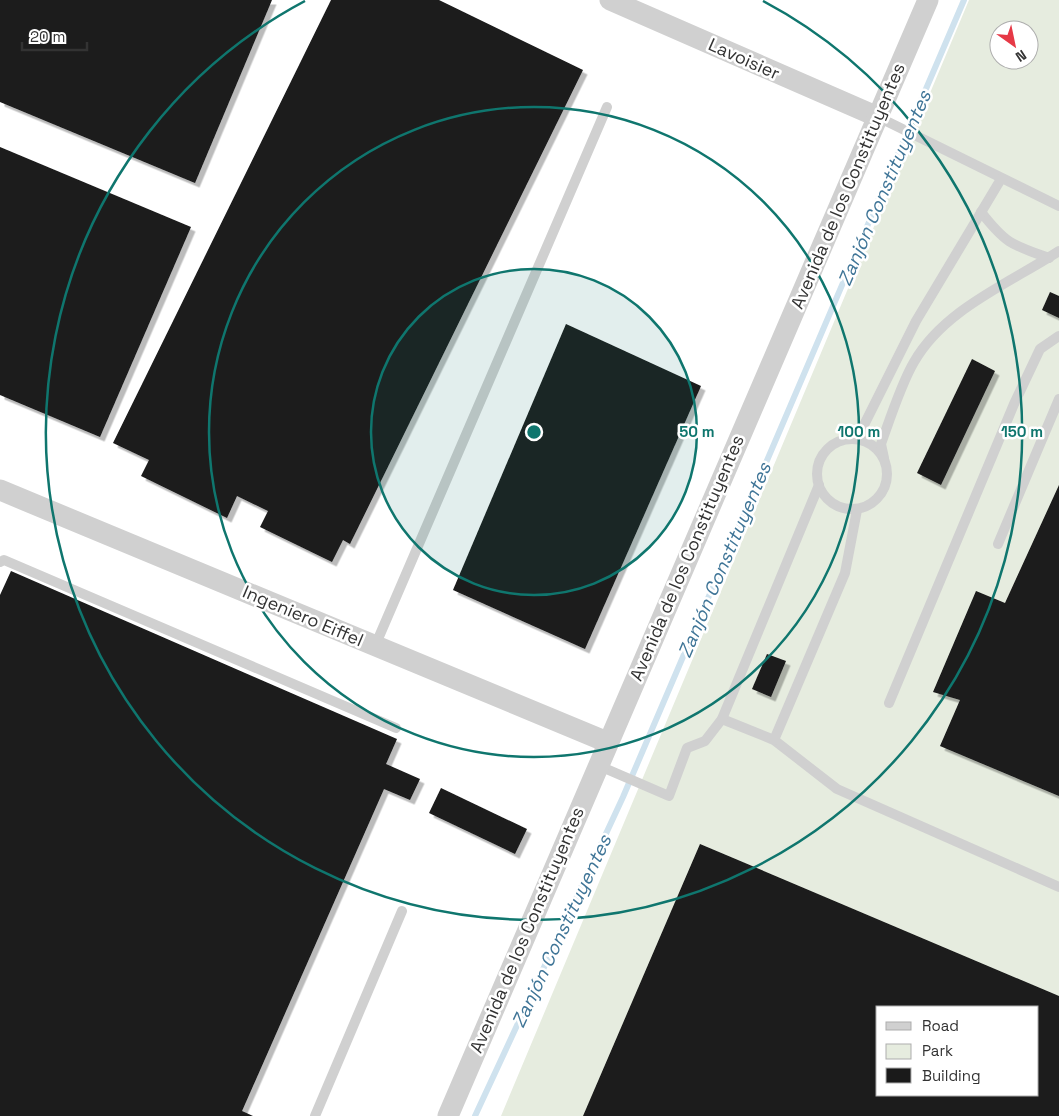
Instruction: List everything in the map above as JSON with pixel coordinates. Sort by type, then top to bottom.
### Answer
[{"type":"street","name":"Lavoisier","points":[[610,0],[878,117]]},
{"type":"street","name":"Avenida de los Constituyentes","points":[[448,1116],[605,769],[607,742],[928,0]]},
{"type":"street","name":"Ingeniero Eiffel","points":[[0,490],[607,742]]},
{"type":"lane","points":[[375,646],[607,107]]},
{"type":"lane","points":[[878,117],[1059,206]]},
{"type":"lane","points":[[857,439],[916,321],[1001,179]]},
{"type":"lane","points":[[981,212],[998,234],[1015,246],[1049,258]]},
{"type":"lane","points":[[884,458],[872,444],[857,439],[848,439],[836,443],[826,450],[820,461],[817,473],[818,485],[824,496],[833,504],[844,509],[857,510],[869,506],[879,498],[885,488],[888,476],[881,444],[914,362],[934,335],[964,309],[1059,252]]},
{"type":"lane","points":[[889,703],[1014,404],[1040,349],[1059,336]]},
{"type":"lane","points":[[998,544],[1059,399]]},
{"type":"lane","points":[[605,769],[669,796],[687,748],[705,741],[722,719],[818,485]]},
{"type":"lane","points":[[774,740],[845,573],[857,510]]},
{"type":"lane","points":[[0,562],[4,560],[396,728]]},
{"type":"lane","points":[[722,719],[774,740],[837,789],[1059,887]]},
{"type":"lane","points":[[315,1116],[402,910]]},
{"type":"green space","points":[[969,0],[1059,0],[1059,1116],[501,1116]]},
{"type":"building","points":[[0,0],[272,0],[195,183],[0,102]]},
{"type":"building","points":[[331,0],[439,0],[583,70],[350,544],[343,540],[332,562],[260,527],[268,511],[237,496],[227,518],[141,476],[149,460],[113,443]]},
{"type":"building","points":[[0,147],[191,227],[100,437],[0,395]]},
{"type":"building","points":[[1050,292],[1059,296],[1059,318],[1042,310]]},
{"type":"building","points":[[566,324],[701,386],[585,649],[453,590]]},
{"type":"building","points":[[972,359],[995,371],[941,485],[917,473]]},
{"type":"building","points":[[1059,485],[1059,796],[940,746],[960,700],[933,692],[976,591],[1005,603]]},
{"type":"building","points":[[11,571],[397,739],[386,764],[420,779],[410,800],[384,789],[242,1111],[253,1116],[0,1116],[0,595]]},
{"type":"building","points":[[767,654],[786,661],[771,697],[752,689]]},
{"type":"building","points":[[441,788],[527,829],[515,854],[429,813]]},
{"type":"building","points":[[700,844],[1059,996],[1059,1116],[583,1116]]},
{"type":"waterway","name":"Zanjón Constituyentes","points":[[475,1116],[623,797],[964,0]]}]
